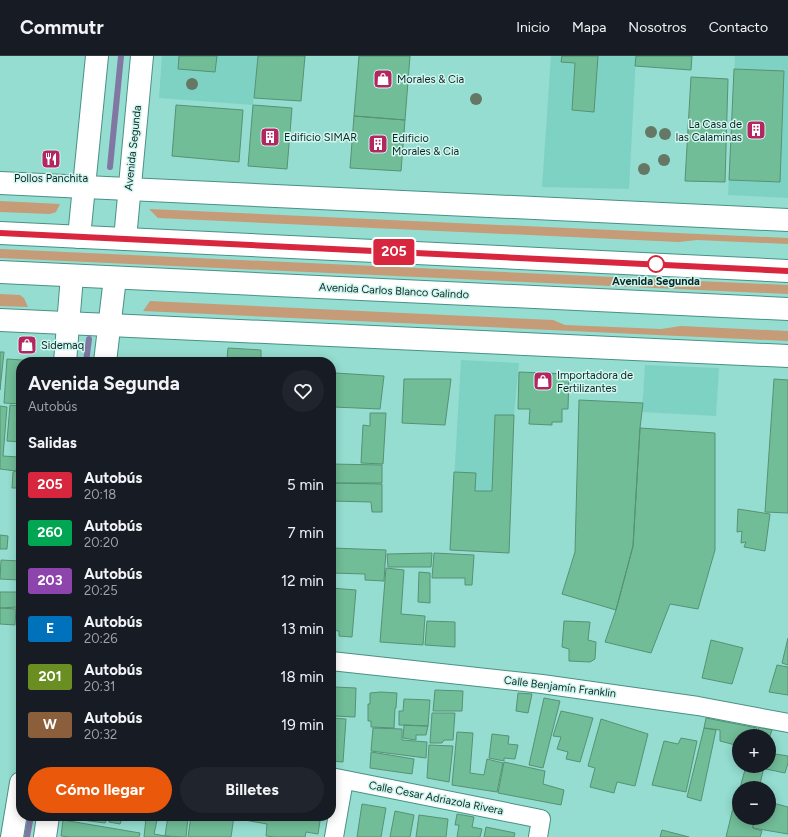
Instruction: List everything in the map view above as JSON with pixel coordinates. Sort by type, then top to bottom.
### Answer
[{"type":"main road","points":[[79,237],[97,56]]},
{"type":"main road","name":"Avenida Segunda","points":[[125,239],[142,56]]},
{"type":"main road","points":[[0,183],[788,220]]},
{"type":"main road","points":[[0,233],[788,271]]},
{"type":"main road","name":"Avenida Carlos Blanco Galindo","points":[[0,272],[788,309]]},
{"type":"main road","points":[[65,357],[72,276]]},
{"type":"main road","points":[[105,357],[115,278]]},
{"type":"main road","points":[[0,320],[788,356]]},
{"type":"main road","points":[[12,837],[16,813]]},
{"type":"main road","points":[[45,837],[47,821]]},
{"type":"street","name":"Calle Benjamín Franklin","points":[[336,662],[542,684],[698,706],[788,723]]},
{"type":"street","name":"Calle Cesar Adriazola Rivera","points":[[338,778],[541,819],[538,837]]},
{"type":"street","points":[[336,808],[338,778]]},
{"type":"street","points":[[334,837],[335,821]]},
{"type":"shaded area","points":[[162,56],[258,56],[253,105],[159,98]]},
{"type":"shaded area","points":[[551,56],[636,56],[629,189],[542,187]]},
{"type":"shaded area","name":"La Casa de las Calaminas","points":[[735,56],[788,56],[788,198],[728,195]]},
{"type":"shaded area","points":[[0,201],[60,204],[56,212],[50,214],[0,212]]},
{"type":"shaded area","points":[[149,209],[788,238],[788,244],[697,240],[679,242],[158,218]]},
{"type":"shaded area","points":[[0,249],[788,285],[788,294],[0,258]]},
{"type":"shaded area","points":[[0,294],[20,295],[24,298],[28,307],[0,306]]},
{"type":"shaded area","points":[[150,301],[553,320],[565,325],[661,329],[681,326],[788,331],[788,341],[143,311]]},
{"type":"shaded area","points":[[461,360],[519,363],[514,415],[509,553],[450,550]]},
{"type":"shaded area","points":[[645,365],[719,368],[716,416],[642,412]]},
{"type":"building","points":[[179,56],[217,56],[215,72],[178,69]]},
{"type":"building","points":[[258,56],[305,56],[301,101],[254,98]]},
{"type":"building","points":[[359,56],[410,56],[405,120],[354,116]]},
{"type":"building","points":[[562,56],[598,56],[594,112],[572,110],[575,63],[561,62]]},
{"type":"building","points":[[636,56],[692,56],[691,70],[635,66]]},
{"type":"building","name":"La Casa de las Calaminas","points":[[734,69],[784,71],[780,182],[729,180]]},
{"type":"building","points":[[691,77],[728,79],[725,182],[685,181]]},
{"type":"building","points":[[176,105],[243,110],[239,162],[172,156]]},
{"type":"building","name":"Edificio SIMAR","points":[[253,105],[292,108],[287,169],[248,166]]},
{"type":"building","name":"Edificio Morales & Cia","points":[[354,116],[405,120],[401,171],[350,168]]},
{"type":"building","points":[[228,348],[261,350],[261,357],[227,357]]},
{"type":"building","points":[[0,352],[4,352],[0,390]]},
{"type":"building","points":[[7,359],[16,360],[16,404],[4,403]]},
{"type":"building","points":[[519,372],[569,374],[568,409],[562,409],[562,422],[552,422],[552,425],[529,424],[530,409],[518,409]]},
{"type":"building","points":[[336,373],[384,376],[380,409],[336,407]]},
{"type":"building","points":[[404,379],[451,379],[445,425],[402,423]]},
{"type":"building","points":[[774,379],[788,380],[788,513],[765,512]]},
{"type":"building","points":[[579,400],[643,403],[640,428],[633,546],[616,610],[562,594],[575,552]]},
{"type":"building","points":[[10,405],[16,406],[16,442],[7,441]]},
{"type":"building","points":[[0,406],[7,407],[3,456],[16,457],[16,471],[0,469]]},
{"type":"building","points":[[370,413],[386,413],[383,464],[361,463],[363,425],[370,426]]},
{"type":"building","points":[[495,415],[514,415],[509,553],[450,550],[454,472],[476,473],[475,491],[492,491]]},
{"type":"building","points":[[640,428],[715,433],[715,550],[698,609],[670,604],[651,653],[605,642],[616,610],[633,546]]},
{"type":"building","points":[[336,464],[382,465],[382,483],[336,483]]},
{"type":"building","points":[[16,471],[16,488],[12,488],[13,472]]},
{"type":"building","points":[[336,483],[382,484],[382,512],[372,512],[371,502],[336,501]]},
{"type":"building","points":[[738,509],[770,514],[765,551],[744,547],[746,542],[741,543],[742,531],[737,532]]},
{"type":"building","points":[[0,535],[8,536],[7,549],[0,549]]},
{"type":"building","points":[[336,548],[386,550],[384,581],[365,580],[365,574],[336,573]]},
{"type":"building","points":[[432,553],[431,567],[388,567],[387,554]]},
{"type":"building","points":[[434,553],[474,555],[472,585],[465,585],[465,578],[432,578]]},
{"type":"building","points":[[1,560],[16,561],[16,580],[0,579]]},
{"type":"building","points":[[386,568],[404,570],[401,614],[425,616],[423,645],[380,642]]},
{"type":"building","points":[[419,572],[430,573],[430,603],[418,602]]},
{"type":"building","points":[[336,588],[356,590],[352,637],[339,636],[339,631],[336,631]]},
{"type":"building","points":[[0,592],[16,592],[16,607],[0,608]]},
{"type":"building","points":[[0,608],[16,609],[15,625],[0,624]]},
{"type":"building","points":[[427,621],[455,622],[455,647],[425,645]]},
{"type":"building","points":[[564,621],[590,622],[588,640],[596,642],[595,659],[590,662],[569,661],[569,649],[562,647]]},
{"type":"building","points":[[788,638],[788,665],[782,663]]},
{"type":"building","points":[[711,640],[743,648],[732,684],[702,678]]},
{"type":"building","points":[[777,665],[788,667],[788,695],[769,692]]},
{"type":"building","points":[[336,687],[356,688],[355,717],[336,716]]},
{"type":"building","points":[[435,690],[463,691],[462,711],[433,711]]},
{"type":"building","points":[[370,693],[397,693],[394,728],[371,727],[371,721],[368,721],[368,704],[370,704]]},
{"type":"building","points":[[518,693],[532,694],[528,713],[516,711]]},
{"type":"building","points":[[544,698],[560,701],[543,768],[529,765]]},
{"type":"building","points":[[404,699],[430,700],[428,726],[399,725],[399,711],[403,711]]},
{"type":"building","points":[[561,711],[593,718],[580,762],[566,759],[568,752],[557,749],[561,737],[553,736]]},
{"type":"building","points":[[432,713],[455,713],[453,740],[444,740],[442,743],[430,743]]},
{"type":"building","points":[[336,718],[346,719],[343,762],[336,761]]},
{"type":"building","points":[[706,718],[757,728],[732,729],[732,744],[720,741],[720,730],[704,728]]},
{"type":"building","points":[[601,719],[648,734],[635,786],[617,782],[614,793],[590,787],[595,768],[588,766]]},
{"type":"building","points":[[404,725],[428,726],[426,735],[416,735],[416,740],[403,738]]},
{"type":"building","points":[[373,728],[402,729],[402,740],[427,742],[426,758],[371,751]]},
{"type":"building","points":[[704,728],[716,730],[701,801],[687,797]]},
{"type":"building","points":[[457,732],[473,733],[470,773],[484,775],[487,759],[503,763],[497,792],[452,785]]},
{"type":"building","points":[[492,734],[509,736],[508,744],[518,745],[515,759],[504,758],[504,761],[489,758]]},
{"type":"building","points":[[681,738],[697,741],[686,792],[652,785],[664,741],[678,744]]},
{"type":"building","points":[[429,745],[453,746],[449,782],[427,778]]},
{"type":"building","points":[[371,752],[414,759],[412,774],[370,768]]},
{"type":"building","points":[[776,754],[788,756],[788,763],[785,773],[776,771]]},
{"type":"building","points":[[504,762],[545,771],[543,784],[564,790],[561,805],[498,793]]},
{"type":"building","points":[[744,773],[763,773],[761,781],[742,781]]},
{"type":"building","points":[[362,804],[386,808],[381,837],[357,837]]},
{"type":"building","points":[[776,804],[788,807],[788,834],[753,828],[753,825],[776,825]]},
{"type":"building","points":[[395,811],[414,815],[410,837],[390,837]]},
{"type":"building","points":[[732,812],[732,825],[753,825],[753,828],[762,831],[760,837],[726,837]]},
{"type":"building","points":[[457,814],[474,817],[472,827],[482,829],[480,837],[457,837],[459,825],[455,825]]},
{"type":"building","points":[[419,815],[448,819],[446,837],[416,837]]},
{"type":"building","points":[[63,821],[140,833],[139,837],[61,836]]},
{"type":"building","points":[[90,821],[106,821],[105,823]]},
{"type":"building","points":[[109,821],[121,821],[120,824]]},
{"type":"building","points":[[146,821],[157,821],[154,834],[171,837],[144,837]]},
{"type":"building","points":[[167,821],[188,821],[186,837],[165,836]]},
{"type":"building","points":[[190,821],[233,821],[231,837],[188,837]]},
{"type":"building","points":[[250,821],[320,821],[318,834],[306,832],[305,837],[266,836],[267,824]]},
{"type":"building","points":[[486,827],[515,833],[514,837],[484,837]]},
{"type":"building","points":[[662,830],[689,837],[660,837]]},
{"type":"waterway","points":[[110,167],[121,56]]},
{"type":"waterway","points":[[87,357],[89,339]]},
{"type":"waterway","points":[[27,837],[30,821]]},
{"type":"bus line","name":"205","points":[[0,233],[788,271]]},
{"type":"place","name":"Morales & Cia","points":[[383,79]]},
{"type":"place","name":"La Casa de las Calaminas","points":[[756,130]]},
{"type":"place","name":"Edificio SIMAR","points":[[270,137]]},
{"type":"place","name":"Edificio Morales & Cia","points":[[378,144]]},
{"type":"place","name":"Pollos Panchita","points":[[51,159]]},
{"type":"place","name":"Avenida Segunda","points":[[656,264]]},
{"type":"place","name":"Sidemaq","points":[[27,345]]},
{"type":"place","name":"Importadora de Fertilizantes","points":[[543,381]]}]
